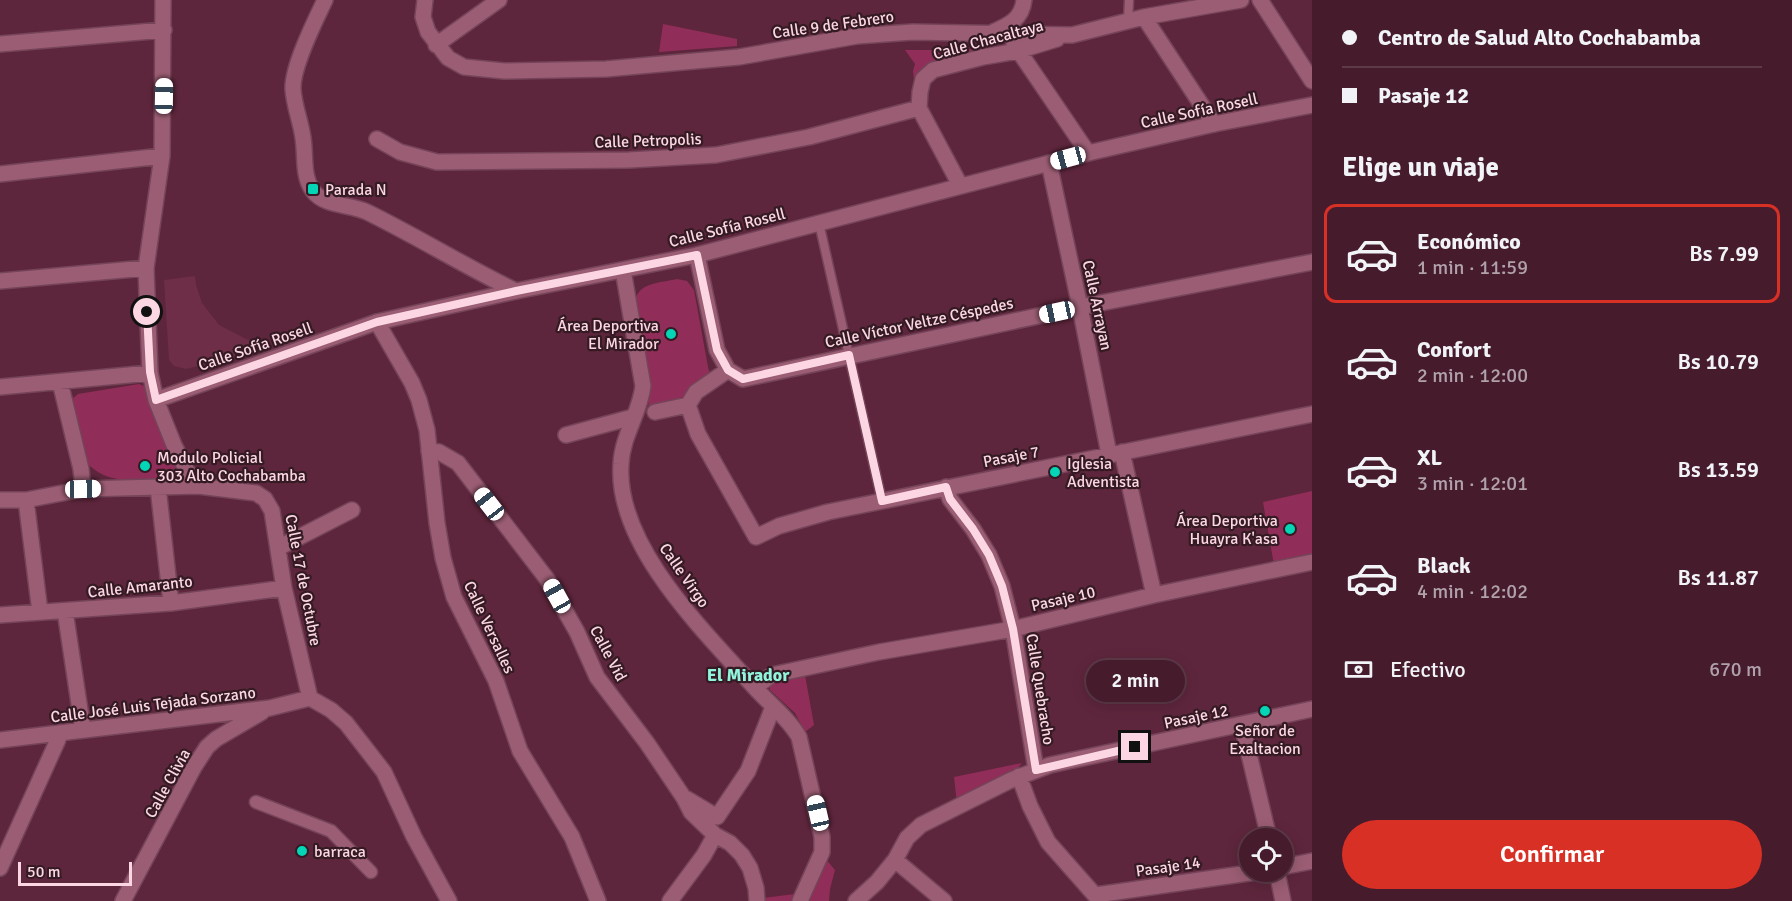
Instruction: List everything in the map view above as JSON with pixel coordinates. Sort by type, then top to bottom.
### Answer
[{"type":"street","points":[[163,0],[162,156],[146,268],[150,372],[156,400],[174,445],[187,471],[198,486]]},
{"type":"street","points":[[325,0],[298,63],[293,87],[303,138],[304,168],[312,190],[326,201],[365,211],[516,291]]},
{"type":"street","points":[[425,0],[423,17],[436,45],[499,0]]},
{"type":"street","points":[[991,33],[1014,22],[1022,12],[1024,0]]},
{"type":"street","name":"Calle 9 de Febrero","points":[[436,45],[448,58],[464,66],[504,70],[606,69],[739,57],[857,36],[913,32],[1072,35],[1144,17],[1241,0]]},
{"type":"street","points":[[1260,0],[1312,81]]},
{"type":"street","points":[[1144,17],[1214,124]]},
{"type":"street","points":[[0,44],[164,30]]},
{"type":"street","points":[[1007,34],[1088,153]]},
{"type":"street","name":"Calle Chacaltaya","points":[[919,108],[923,79],[933,70],[1018,51],[1072,35]]},
{"type":"street","name":"Calle Sofía Rosell","points":[[156,400],[377,322],[516,291],[697,255],[1088,153],[1214,124],[1312,105]]},
{"type":"street","points":[[919,108],[960,185]]},
{"type":"street","name":"Calle Petropolis","points":[[377,139],[400,152],[437,162],[629,160],[716,155],[809,137],[919,108]]},
{"type":"street","points":[[0,174],[162,156]]},
{"type":"street","name":"Calle Arrayan","points":[[1049,164],[1080,307],[1154,595]]},
{"type":"street","points":[[655,412],[688,405],[696,392],[728,370],[717,350],[697,255]]},
{"type":"street","name":"Calle Víctor Veltze Céspedes","points":[[728,370],[743,379],[1080,307],[1312,262]]},
{"type":"street","points":[[0,281],[146,268]]},
{"type":"street","name":"Calle Virgo","points":[[623,270],[644,386],[642,398],[623,447],[621,490],[629,518],[648,556],[677,601],[793,726],[799,737],[822,837],[822,852],[800,901]]},
{"type":"street","name":"Calle Versalles","points":[[377,322],[412,383],[419,400],[427,430],[443,558],[454,597],[496,681],[520,751],[572,837],[598,901]]},
{"type":"street","points":[[0,387],[150,372]]},
{"type":"street","points":[[60,382],[81,468],[83,489]]},
{"type":"street","name":"Pasaje 7","points":[[688,405],[698,434],[756,537],[799,519],[946,487],[1312,414]]},
{"type":"street","points":[[566,435],[633,417]]},
{"type":"street","name":"Calle Vid","points":[[429,451],[439,452],[458,463],[547,579],[577,632],[597,676],[647,743],[691,812],[715,835],[730,843],[742,855],[750,868],[757,901]]},
{"type":"street","points":[[0,500],[26,500],[83,489],[198,486]]},
{"type":"street","name":"Calle 17 de Octubre","points":[[198,486],[256,493],[265,499],[272,511],[284,588],[310,698]]},
{"type":"street","points":[[158,487],[171,603]]},
{"type":"street","name":"Calle Quebracho","points":[[946,487],[950,499],[989,555],[1002,586],[1013,629],[1036,770]]},
{"type":"street","points":[[26,500],[40,612]]},
{"type":"street","points":[[278,548],[352,510]]},
{"type":"street","name":"Pasaje 10","points":[[755,687],[772,675],[879,652],[1013,629],[1154,595],[1312,562]]},
{"type":"street","name":"Calle Amaranto","points":[[0,615],[171,603],[284,588]]},
{"type":"street","points":[[65,611],[83,730]]},
{"type":"street","points":[[310,698],[331,710],[346,723],[384,772],[414,837],[449,901]]},
{"type":"street","name":"Calle José Luis Tejada Sorzano","points":[[0,740],[270,708],[310,698]]},
{"type":"street","name":"Calle Vid","points":[[684,798],[717,817],[748,771],[773,707]]},
{"type":"street","name":"Calle Clivia","points":[[123,901],[194,767],[207,747],[226,733],[270,708]]},
{"type":"street","name":"Pasaje 12","points":[[856,901],[878,882],[908,838],[921,825],[1019,776],[1050,765],[1312,709]]},
{"type":"street","points":[[1242,725],[1267,828]]},
{"type":"street","points":[[0,868],[61,733]]},
{"type":"street","points":[[1019,776],[1038,824],[1048,842],[1094,899]]},
{"type":"street","points":[[256,802],[331,831],[371,872]]},
{"type":"street","points":[[670,901],[704,855],[715,835]]},
{"type":"street","points":[[895,860],[944,901]]},
{"type":"street","points":[[1293,865],[1312,861]]},
{"type":"street","name":"Pasaje 14","points":[[1094,899],[1239,875]]},
{"type":"street","points":[[1279,882],[1283,901]]},
{"type":"lane","points":[[1128,21],[1130,0]]},
{"type":"lane","points":[[819,223],[882,501]]},
{"type":"shaded area","points":[[663,24],[737,39],[737,46],[659,52]]},
{"type":"shaded area","points":[[1006,46],[957,57],[915,89],[913,71],[915,64],[905,50],[954,50]]},
{"type":"shaded area","points":[[195,276],[202,303],[219,325],[246,339],[259,342],[262,350],[186,369],[174,366],[169,360],[164,280]]},
{"type":"shaded area","name":"Área Deportiva El Mirador","points":[[677,279],[687,281],[694,290],[710,374],[675,403],[648,409],[650,386],[635,301],[637,295],[646,287]]},
{"type":"shaded area","points":[[139,384],[146,387],[159,429],[175,464],[175,475],[167,480],[134,481],[113,478],[103,475],[85,461],[71,400],[78,394]]},
{"type":"shaded area","name":"Área Deportiva Huayra K'asa","points":[[1312,491],[1312,556],[1274,565],[1263,502]]},
{"type":"shaded area","points":[[805,675],[814,725],[805,732],[795,713],[770,690],[769,683]]},
{"type":"shaded area","points":[[1022,763],[1014,773],[957,804],[954,777]]},
{"type":"shaded area","points":[[825,858],[835,870],[829,901],[806,901]]},
{"type":"shaded area","points":[[795,894],[792,901],[763,901],[763,898]]},
{"type":"place","name":"Parada N","points":[[313,189]]},
{"type":"place","name":"Área Deportiva El Mirador","points":[[671,334]]},
{"type":"place","name":"Modulo Policial 303 Alto Cochabamba","points":[[145,466]]},
{"type":"place","name":"Iglesia Adventista","points":[[1055,472]]},
{"type":"place","name":"Área Deportiva Huayra K'asa","points":[[1290,529]]},
{"type":"place","name":"Señor de Exaltacion","points":[[1265,711]]},
{"type":"place","name":"barraca","points":[[302,851]]},
{"type":"district","name":"El Mirador","points":[[748,675]]},
{"type":"route","points":[[147,312],[150,372],[156,400],[377,322],[516,291],[697,255],[717,350],[728,370],[743,379],[849,355],[882,501],[946,487],[950,499],[989,555],[1002,586],[1013,629],[1036,770],[1135,747]]}]
